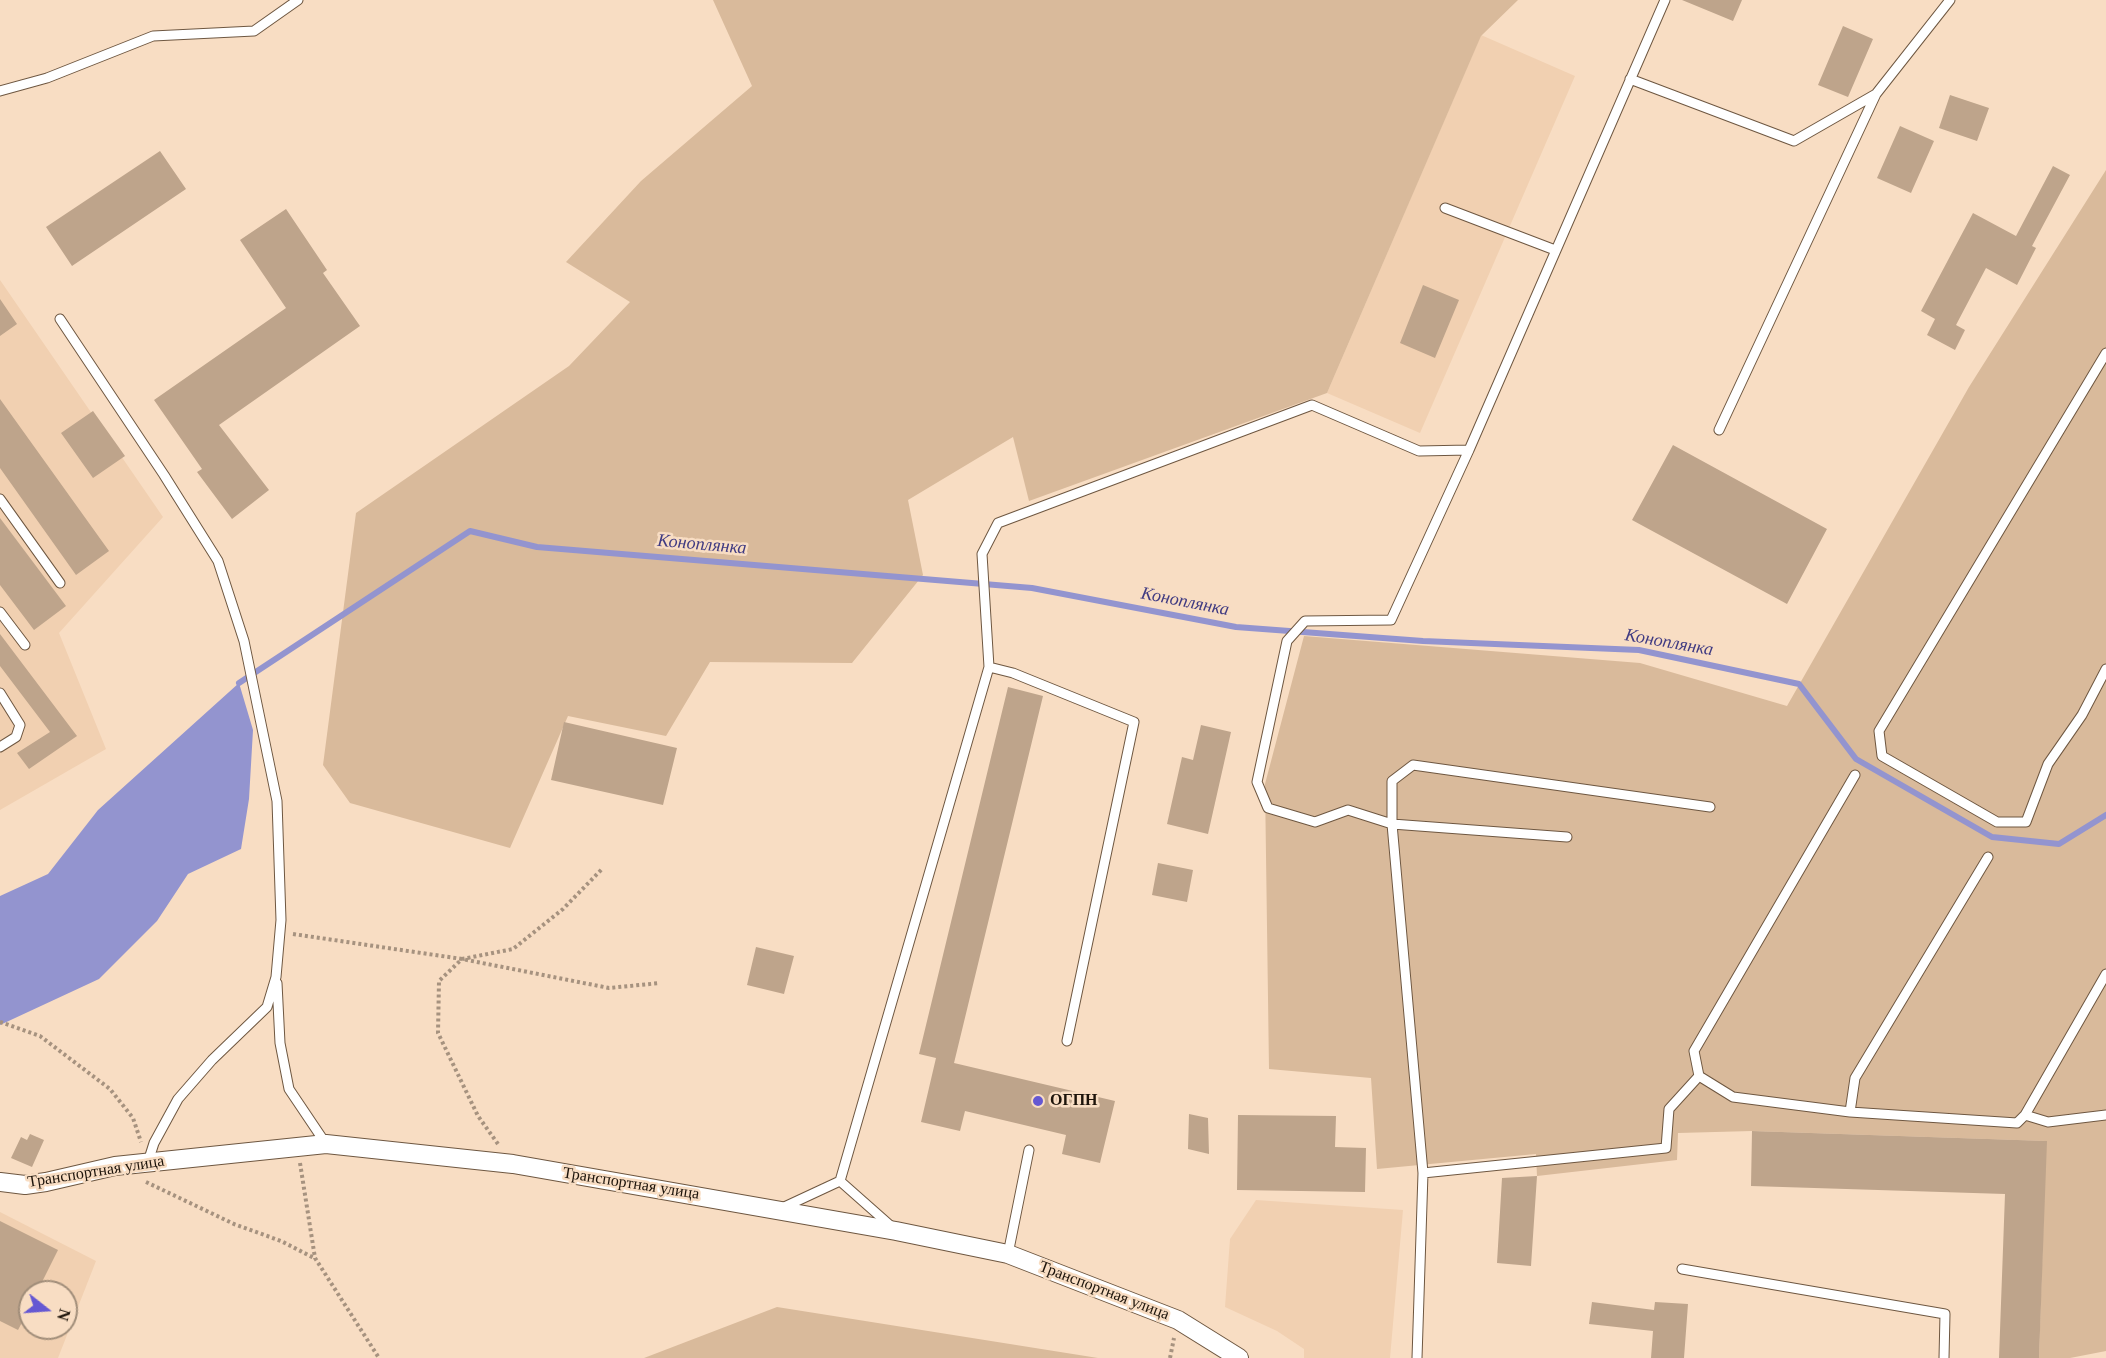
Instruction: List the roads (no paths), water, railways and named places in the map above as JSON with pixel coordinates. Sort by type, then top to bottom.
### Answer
[{"type":"street","name":"Транспортная улица","points":[[0,1182],[25,1185],[115,1166],[326,1144],[513,1164],[896,1230],[1008,1254],[1178,1320],[1239,1358]]},
{"type":"lane","points":[[0,91],[47,78],[153,36],[254,31],[298,0]]},
{"type":"lane","points":[[1567,837],[1392,824],[1348,810],[1315,822],[1268,808],[1257,782],[1287,641],[1305,621],[1392,620],[1469,450],[1665,0]]},
{"type":"lane","points":[[1719,430],[1876,94],[1950,0]]},
{"type":"lane","points":[[1630,79],[1794,141],[1876,94]]},
{"type":"lane","points":[[1444,208],[1556,250]]},
{"type":"lane","points":[[60,319],[218,561],[244,641],[277,801],[280,932],[276,977],[280,1044],[289,1089],[326,1144]]},
{"type":"lane","points":[[2106,353],[1879,731],[1882,756],[1997,822],[2026,822],[2048,764],[2082,716],[2106,669]]},
{"type":"lane","points":[[779,1209],[840,1181],[989,667],[982,554],[998,523],[1312,405],[1419,451],[1469,450]]},
{"type":"lane","points":[[0,499],[60,583]]},
{"type":"lane","points":[[0,612],[25,645]]},
{"type":"lane","points":[[989,667],[1013,673],[1134,722],[1067,1041]]},
{"type":"lane","points":[[0,693],[20,725],[16,737],[0,747]]},
{"type":"lane","points":[[1417,1358],[1423,1173],[1392,824],[1392,781],[1413,765],[1710,807]]},
{"type":"lane","points":[[1855,775],[1694,1051],[1700,1076],[1733,1097],[1850,1112],[2017,1123],[2025,1115],[2106,974]]},
{"type":"lane","points":[[1850,1112],[1855,1078],[1988,857]]},
{"type":"lane","points":[[148,1162],[154,1143],[178,1099],[212,1060],[267,1007],[276,977]]},
{"type":"lane","points":[[1423,1173],[1666,1148],[1669,1109],[1700,1076]]},
{"type":"lane","points":[[2025,1115],[2048,1122],[2106,1115]]},
{"type":"lane","points":[[1008,1254],[1029,1150]]},
{"type":"lane","points":[[840,1181],[896,1230]]},
{"type":"lane","points":[[1682,1269],[1945,1314],[1944,1358]]},
{"type":"water","points":[[239,683],[253,730],[249,799],[241,849],[188,874],[157,921],[99,979],[0,1025],[0,896],[48,874],[98,810]]},
{"type":"waterway","name":"Коноплянка","points":[[239,683],[470,531],[537,547],[1032,588],[1236,627],[1423,641],[1639,650],[1799,684],[1856,759],[1992,837],[2059,844],[2106,815]]},
{"type":"place","name":"ОГПН","points":[[1038,1101]]}]
